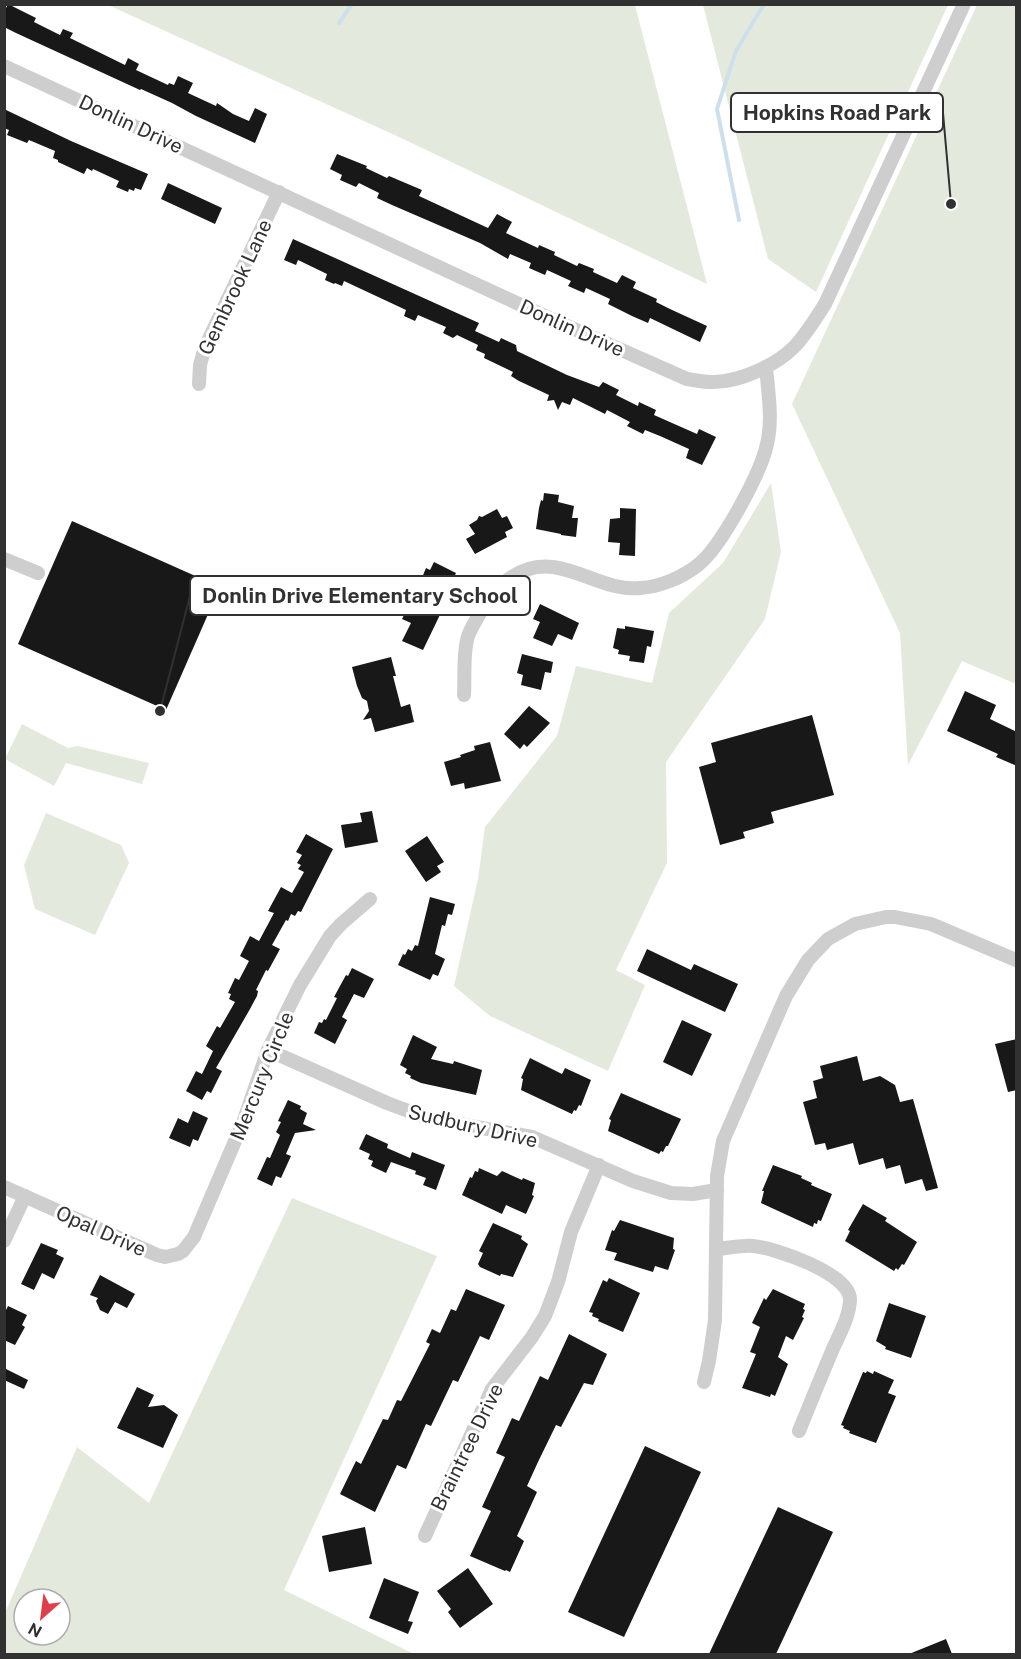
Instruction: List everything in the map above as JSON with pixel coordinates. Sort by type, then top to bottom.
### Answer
[{"type":"street","name":"Donlin Drive","points":[[4,66],[547,317],[687,379],[712,382],[744,376],[766,367],[794,347],[825,304],[964,4]]},
{"type":"street","name":"Gembrook Lane","points":[[199,384],[200,365],[206,347],[279,192]]},
{"type":"street","points":[[464,695],[467,639],[484,604],[508,579],[522,571],[536,567],[565,569],[604,584],[629,589],[643,588],[673,580],[699,564],[720,540],[758,474],[768,442],[770,422],[766,367]]},
{"type":"street","points":[[4,559],[38,573]]},
{"type":"street","name":"Mercury Circle","points":[[194,1237],[244,1120],[268,1050],[318,952],[341,924],[370,899]]},
{"type":"street","points":[[704,1382],[715,1320],[717,1190],[723,1141],[786,996],[808,960],[828,939],[855,924],[896,917],[931,924],[1017,960]]},
{"type":"street","name":"Sudbury Drive","points":[[268,1050],[387,1104],[427,1118],[532,1137],[633,1181],[670,1193],[693,1194],[717,1190]]},
{"type":"street","name":"Braintree Drive","points":[[425,1536],[492,1389],[532,1337],[545,1316],[558,1282],[571,1232],[600,1165]]},
{"type":"street","name":"Opal Drive","points":[[4,1187],[157,1256],[173,1256],[183,1251],[194,1237]]},
{"type":"street","points":[[4,1241],[25,1196]]},
{"type":"street","points":[[717,1249],[750,1246],[798,1258],[825,1272],[841,1284],[849,1294],[850,1301],[845,1321],[799,1431]]},
{"type":"shaded area","points":[[108,5],[635,5],[707,284],[399,137]]},
{"type":"shaded area","points":[[703,5],[948,5],[816,292],[768,259]]},
{"type":"shaded area","points":[[977,5],[1016,5],[1016,684],[962,661],[908,765],[900,633],[792,404]]},
{"type":"shaded area","points":[[771,483],[781,552],[765,619],[666,762],[667,863],[616,970],[645,985],[608,1071],[490,1016],[454,986],[478,879],[485,827],[557,736],[576,666],[652,683],[669,613],[723,563]]},
{"type":"shaded area","points":[[22,724],[68,748],[78,746],[149,763],[142,784],[66,763],[54,786],[5,759]]},
{"type":"shaded area","points":[[46,813],[121,845],[129,863],[95,935],[35,909],[24,865]]},
{"type":"shaded area","points":[[292,1198],[437,1256],[284,1590],[414,1654],[5,1654],[5,1613],[12,1597],[12,1647],[72,1647],[72,1587],[16,1587],[77,1447],[149,1503]]},
{"type":"building","points":[[8,4],[36,18],[34,22],[60,35],[63,29],[73,33],[70,38],[125,65],[128,58],[139,64],[136,70],[168,85],[169,83],[174,85],[178,76],[193,83],[188,93],[216,106],[217,103],[249,121],[255,108],[267,114],[255,143],[4,27],[4,12]]},
{"type":"building","points":[[4,109],[148,174],[141,190],[135,188],[134,191],[129,189],[128,192],[116,187],[119,181],[93,169],[92,171],[87,168],[84,174],[58,162],[53,158],[55,151],[29,140],[27,143],[7,135],[9,130],[4,128]]},
{"type":"building","points":[[337,154],[367,166],[366,168],[387,178],[389,176],[422,190],[419,196],[488,228],[497,214],[512,222],[506,233],[538,248],[539,245],[555,252],[554,255],[577,266],[579,263],[594,269],[593,272],[617,283],[622,275],[636,282],[633,288],[657,299],[656,302],[707,326],[700,342],[650,318],[648,323],[632,316],[608,304],[610,299],[586,288],[584,293],[568,286],[571,281],[547,270],[545,275],[529,268],[531,263],[510,254],[508,259],[480,243],[392,205],[377,198],[379,193],[359,183],[356,187],[340,180],[342,175],[330,169]]},
{"type":"building","points":[[168,183],[222,208],[215,224],[161,199]]},
{"type":"building","points":[[293,239],[479,323],[475,331],[499,342],[501,338],[516,345],[517,351],[567,375],[599,387],[603,382],[619,390],[616,395],[638,406],[639,402],[656,410],[654,415],[697,434],[699,429],[716,437],[702,465],[686,458],[689,449],[645,430],[643,434],[627,426],[630,422],[607,410],[605,414],[573,398],[570,405],[562,402],[558,410],[554,400],[547,401],[549,395],[519,381],[511,376],[513,372],[484,358],[485,354],[476,350],[478,345],[457,335],[453,338],[443,333],[446,327],[418,315],[415,321],[404,316],[406,310],[344,281],[342,286],[334,284],[325,280],[327,274],[298,260],[296,265],[284,260]]},
{"type":"building","points":[[544,493],[559,495],[558,502],[574,506],[572,518],[578,518],[576,537],[536,529]]},
{"type":"building","points":[[620,508],[636,509],[635,556],[619,555],[620,543],[608,542],[610,519],[620,518]]},
{"type":"building","points":[[497,509],[502,518],[507,516],[513,528],[505,532],[507,537],[475,554],[466,539],[475,534],[469,525],[479,516],[482,517]]},
{"type":"building","points":[[72,521],[220,587],[166,710],[18,644]]},
{"type":"building","points":[[434,562],[456,573],[447,592],[450,594],[423,650],[402,641],[411,623],[402,619],[407,609],[412,612],[423,591],[419,589],[426,568],[430,570]]},
{"type":"building","points":[[540,604],[579,623],[572,640],[558,634],[552,646],[533,638],[540,622],[533,619]]},
{"type":"building","points":[[625,626],[654,631],[651,647],[647,646],[644,663],[629,661],[630,656],[618,654],[619,650],[613,648],[617,628],[625,629]]},
{"type":"building","points":[[522,654],[553,662],[551,673],[545,672],[541,690],[521,685],[523,675],[517,673]]},
{"type":"building","points":[[391,657],[401,707],[410,704],[414,722],[375,732],[371,718],[363,720],[369,711],[367,701],[362,698],[352,667]]},
{"type":"building","points":[[965,691],[996,705],[990,719],[1017,732],[1017,766],[996,757],[998,754],[947,731]]},
{"type":"building","points":[[529,706],[550,723],[527,747],[524,744],[520,749],[504,734]]},
{"type":"building","points":[[812,715],[834,795],[771,812],[774,823],[743,832],[745,838],[720,845],[699,767],[716,762],[711,743]]},
{"type":"building","points":[[490,742],[501,781],[465,789],[464,783],[451,786],[444,762],[475,750],[474,746]]},
{"type":"building","points":[[372,811],[378,842],[345,848],[341,825],[362,822],[360,813]]},
{"type":"building","points":[[306,834],[333,849],[301,912],[298,911],[295,916],[291,914],[272,945],[280,949],[268,971],[266,970],[256,990],[258,991],[257,996],[216,1068],[222,1071],[211,1093],[207,1091],[202,1100],[186,1091],[196,1071],[202,1074],[213,1051],[206,1046],[217,1026],[220,1028],[235,1002],[229,999],[231,994],[228,993],[235,978],[239,980],[249,961],[240,956],[250,936],[259,941],[274,913],[268,911],[281,887],[292,893],[304,872],[298,869],[301,865],[297,863],[302,855],[296,852]]},
{"type":"building","points":[[427,836],[444,862],[437,866],[441,872],[426,882],[405,851]]},
{"type":"building","points":[[430,897],[455,904],[452,915],[448,914],[445,926],[442,925],[435,954],[445,959],[438,976],[433,974],[430,980],[398,965],[408,949],[412,951],[415,945],[418,946]]},
{"type":"building","points":[[647,949],[691,970],[694,964],[738,984],[725,1012],[637,971]]},
{"type":"building","points":[[352,968],[374,979],[364,998],[354,994],[342,1017],[347,1020],[335,1044],[314,1033],[319,1022],[326,1020],[337,998],[334,997]]},
{"type":"building","points":[[682,1020],[712,1034],[692,1076],[663,1062]]},
{"type":"building","points":[[413,1035],[437,1047],[431,1059],[453,1064],[454,1061],[482,1070],[476,1095],[421,1083],[410,1078],[411,1076],[405,1073],[407,1069],[400,1065]]},
{"type":"building","points":[[1017,1039],[1017,1090],[1008,1092],[995,1044]]},
{"type":"building","points":[[857,1056],[863,1081],[880,1076],[895,1085],[900,1102],[913,1099],[938,1188],[926,1191],[922,1179],[905,1184],[900,1165],[886,1169],[883,1158],[859,1165],[853,1143],[827,1150],[825,1143],[815,1145],[803,1102],[817,1098],[813,1081],[823,1078],[820,1066]]},
{"type":"building","points":[[530,1058],[562,1074],[565,1068],[591,1080],[581,1106],[579,1105],[576,1111],[574,1110],[572,1114],[521,1090],[523,1079],[521,1078]]},
{"type":"building","points":[[621,1093],[681,1119],[663,1152],[659,1154],[608,1131],[611,1120],[609,1119]]},
{"type":"building","points":[[288,1100],[301,1106],[300,1109],[307,1113],[303,1124],[316,1130],[295,1133],[286,1154],[291,1156],[281,1178],[276,1176],[272,1186],[257,1179],[280,1135],[276,1132],[281,1122],[278,1121]]},
{"type":"building","points":[[193,1111],[208,1118],[198,1141],[193,1139],[190,1147],[169,1138],[178,1118],[188,1123]]},
{"type":"building","points":[[366,1134],[388,1144],[387,1148],[410,1158],[412,1152],[445,1165],[436,1190],[423,1185],[426,1178],[415,1174],[416,1171],[391,1162],[386,1173],[371,1166],[373,1161],[368,1159],[370,1154],[359,1149]]},
{"type":"building","points":[[773,1165],[802,1176],[801,1178],[812,1183],[811,1185],[832,1194],[821,1221],[814,1223],[813,1227],[761,1203],[764,1191],[762,1191]]},
{"type":"building","points":[[479,1168],[497,1176],[502,1171],[535,1183],[532,1195],[534,1196],[526,1214],[506,1205],[502,1214],[462,1195],[470,1177],[472,1178],[475,1171],[478,1172]]},
{"type":"building","points":[[863,1204],[887,1218],[885,1221],[917,1242],[904,1265],[902,1264],[898,1270],[896,1268],[894,1271],[845,1241],[850,1231],[848,1230]]},
{"type":"building","points":[[620,1220],[674,1238],[673,1249],[675,1250],[668,1270],[655,1266],[653,1272],[614,1260],[617,1253],[605,1250],[612,1230],[614,1231]]},
{"type":"building","points":[[493,1223],[522,1236],[521,1239],[528,1244],[513,1277],[501,1274],[500,1276],[478,1264],[483,1253],[479,1251]]},
{"type":"building","points":[[41,1243],[58,1250],[56,1254],[64,1258],[54,1279],[42,1273],[34,1290],[21,1284]]},
{"type":"building","points":[[100,1275],[135,1294],[127,1308],[115,1302],[108,1314],[100,1310],[96,1301],[98,1298],[90,1295]]},
{"type":"building","points":[[609,1278],[640,1293],[623,1332],[598,1321],[599,1319],[592,1316],[593,1313],[589,1312],[603,1280],[607,1282]]},
{"type":"building","points":[[466,1289],[505,1305],[489,1340],[480,1336],[458,1382],[453,1380],[431,1426],[426,1424],[406,1469],[397,1465],[375,1512],[340,1494],[356,1461],[361,1464],[383,1419],[388,1420],[397,1400],[401,1401],[430,1344],[426,1342],[432,1329],[440,1333],[451,1309],[456,1311]]},
{"type":"building","points":[[773,1289],[805,1304],[803,1309],[805,1310],[802,1317],[804,1318],[793,1340],[786,1336],[778,1357],[788,1364],[775,1396],[771,1394],[770,1397],[742,1388],[756,1354],[750,1352],[760,1327],[752,1323],[764,1298],[766,1300]]},
{"type":"building","points":[[889,1303],[926,1316],[911,1358],[885,1349],[886,1347],[876,1341]]},
{"type":"building","points":[[8,1306],[27,1315],[22,1325],[25,1327],[15,1345],[4,1340],[4,1314]]},
{"type":"building","points":[[569,1334],[607,1354],[593,1385],[584,1383],[561,1427],[556,1425],[538,1462],[527,1486],[537,1492],[517,1536],[524,1541],[510,1572],[505,1571],[470,1556],[491,1511],[482,1507],[505,1457],[496,1453],[512,1418],[519,1421],[540,1376],[548,1380]]},
{"type":"building","points":[[4,1368],[28,1380],[24,1389],[4,1380]]},
{"type":"building","points":[[874,1371],[894,1380],[888,1393],[896,1396],[876,1443],[849,1433],[850,1431],[841,1425],[863,1372],[873,1374]]},
{"type":"building","points":[[137,1387],[154,1395],[148,1407],[164,1405],[178,1415],[163,1448],[117,1428]]},
{"type":"building","points":[[645,1446],[701,1472],[624,1637],[568,1612]]},
{"type":"building","points":[[778,1507],[833,1532],[776,1654],[709,1654]]},
{"type":"building","points":[[365,1527],[372,1564],[329,1572],[322,1536]]},
{"type":"building","points":[[468,1568],[493,1604],[460,1628],[448,1612],[451,1609],[437,1591]]},
{"type":"building","points":[[384,1578],[419,1592],[408,1621],[413,1622],[408,1634],[369,1618]]},
{"type":"building","points":[[946,1639],[952,1654],[909,1654]]},
{"type":"waterway","points":[[339,23],[352,4]]},
{"type":"waterway","points":[[739,220],[717,109],[736,51],[765,4]]},
{"type":"place","name":"Hopkins Road Park","points":[[951,204]]},
{"type":"place","name":"Donlin Drive Elementary School","points":[[160,711]]}]
